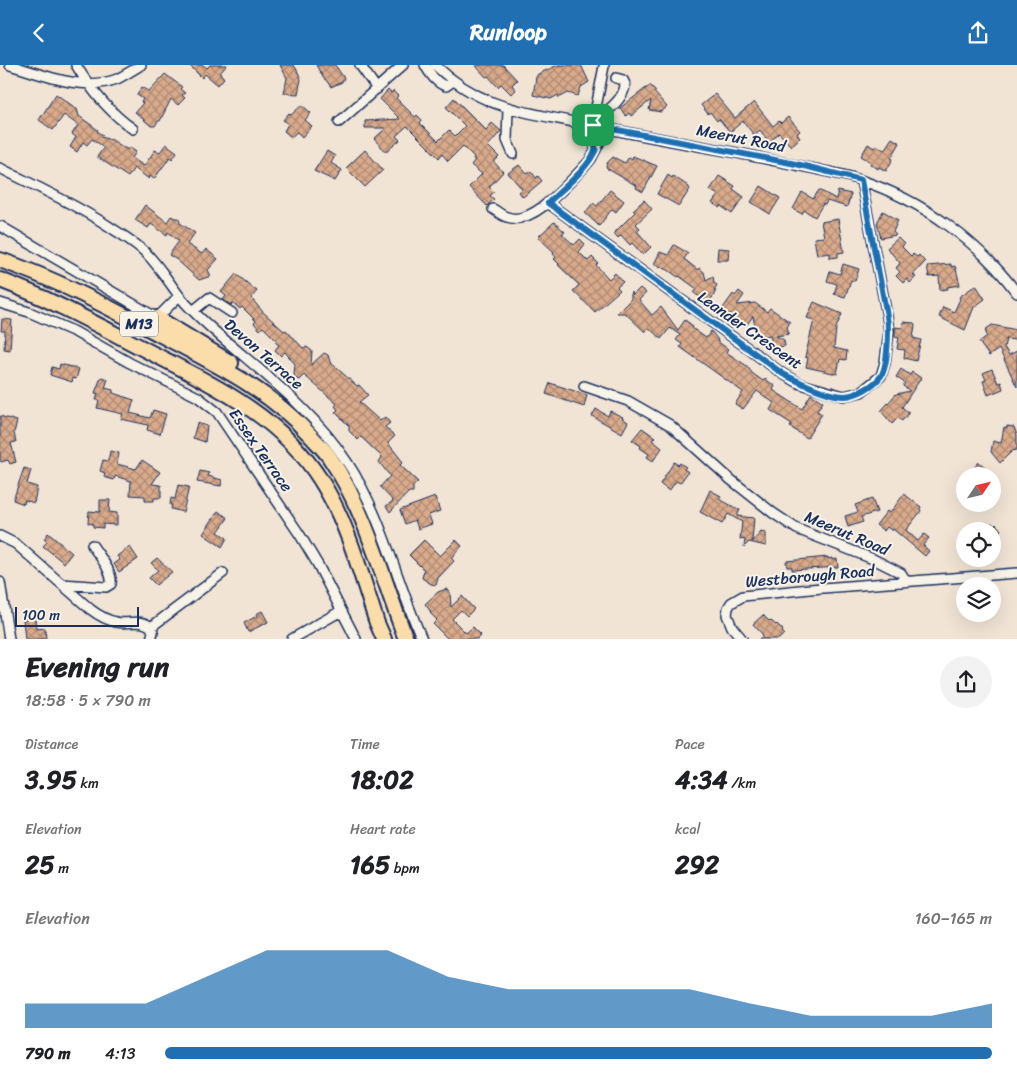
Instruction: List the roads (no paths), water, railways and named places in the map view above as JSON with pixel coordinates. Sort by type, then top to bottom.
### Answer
[{"type":"highway","name":"M13","points":[[0,260],[58,283],[220,367],[272,399],[298,422],[323,450],[338,471],[360,513],[406,639]]},
{"type":"highway","name":"M13","points":[[0,279],[48,300],[216,387],[259,415],[293,445],[320,479],[344,525],[384,639]]},
{"type":"highway","points":[[0,286],[48,300]]},
{"type":"highway","points":[[156,318],[248,374],[278,397],[308,427],[323,450]]},
{"type":"street","points":[[10,65],[69,82],[88,84],[118,78],[141,65]]},
{"type":"street","points":[[76,65],[88,84],[112,112],[133,129]]},
{"type":"street","points":[[360,65],[377,89]]},
{"type":"street","points":[[338,122],[403,65]]},
{"type":"street","points":[[425,65],[442,85],[445,86],[453,81]]},
{"type":"street","name":"Meerut Road","points":[[434,65],[453,81],[482,99],[508,108],[796,164],[861,180],[922,207],[942,221],[995,266],[1017,293]]},
{"type":"street","points":[[596,149],[591,124],[604,66]]},
{"type":"street","points":[[591,124],[625,90],[622,80],[616,78]]},
{"type":"street","points":[[615,88],[620,91],[620,97]]},
{"type":"street","points":[[508,108],[508,140],[513,154]]},
{"type":"street","points":[[493,209],[507,217],[520,218],[531,215],[548,203],[586,165],[607,128]]},
{"type":"street","name":"Devon Terrace","points":[[0,168],[39,187],[120,234],[151,258],[192,311],[281,387],[309,414],[347,462],[363,489],[379,525],[422,639]]},
{"type":"street","name":"Leander Crescent","points":[[548,203],[783,374],[801,384],[844,396],[861,392],[881,376],[885,363],[889,331],[861,180]]},
{"type":"street","points":[[0,226],[156,318],[179,296]]},
{"type":"street","points":[[192,311],[209,298],[232,313]]},
{"type":"street","name":"Essex Terrace","points":[[0,303],[29,312],[75,332],[130,363],[198,397],[217,412],[300,535],[318,565],[356,639]]},
{"type":"street","name":"Meerut Road","points":[[584,386],[628,401],[670,425],[730,479],[773,513],[797,529],[873,559],[901,573],[906,581]]},
{"type":"street","points":[[0,536],[16,544],[90,609],[104,618],[118,623],[143,622],[151,627],[153,632],[151,639]]},
{"type":"street","points":[[62,584],[106,587],[111,584],[112,580],[109,573],[92,545]]},
{"type":"street","points":[[151,627],[223,573]]},
{"type":"street","points":[[906,581],[1017,573]]},
{"type":"street","name":"Westborough Road","points":[[742,639],[732,627],[726,615],[731,603],[743,596],[906,581]]},
{"type":"street","points":[[0,583],[9,639]]},
{"type":"street","points":[[292,639],[341,611]]}]
